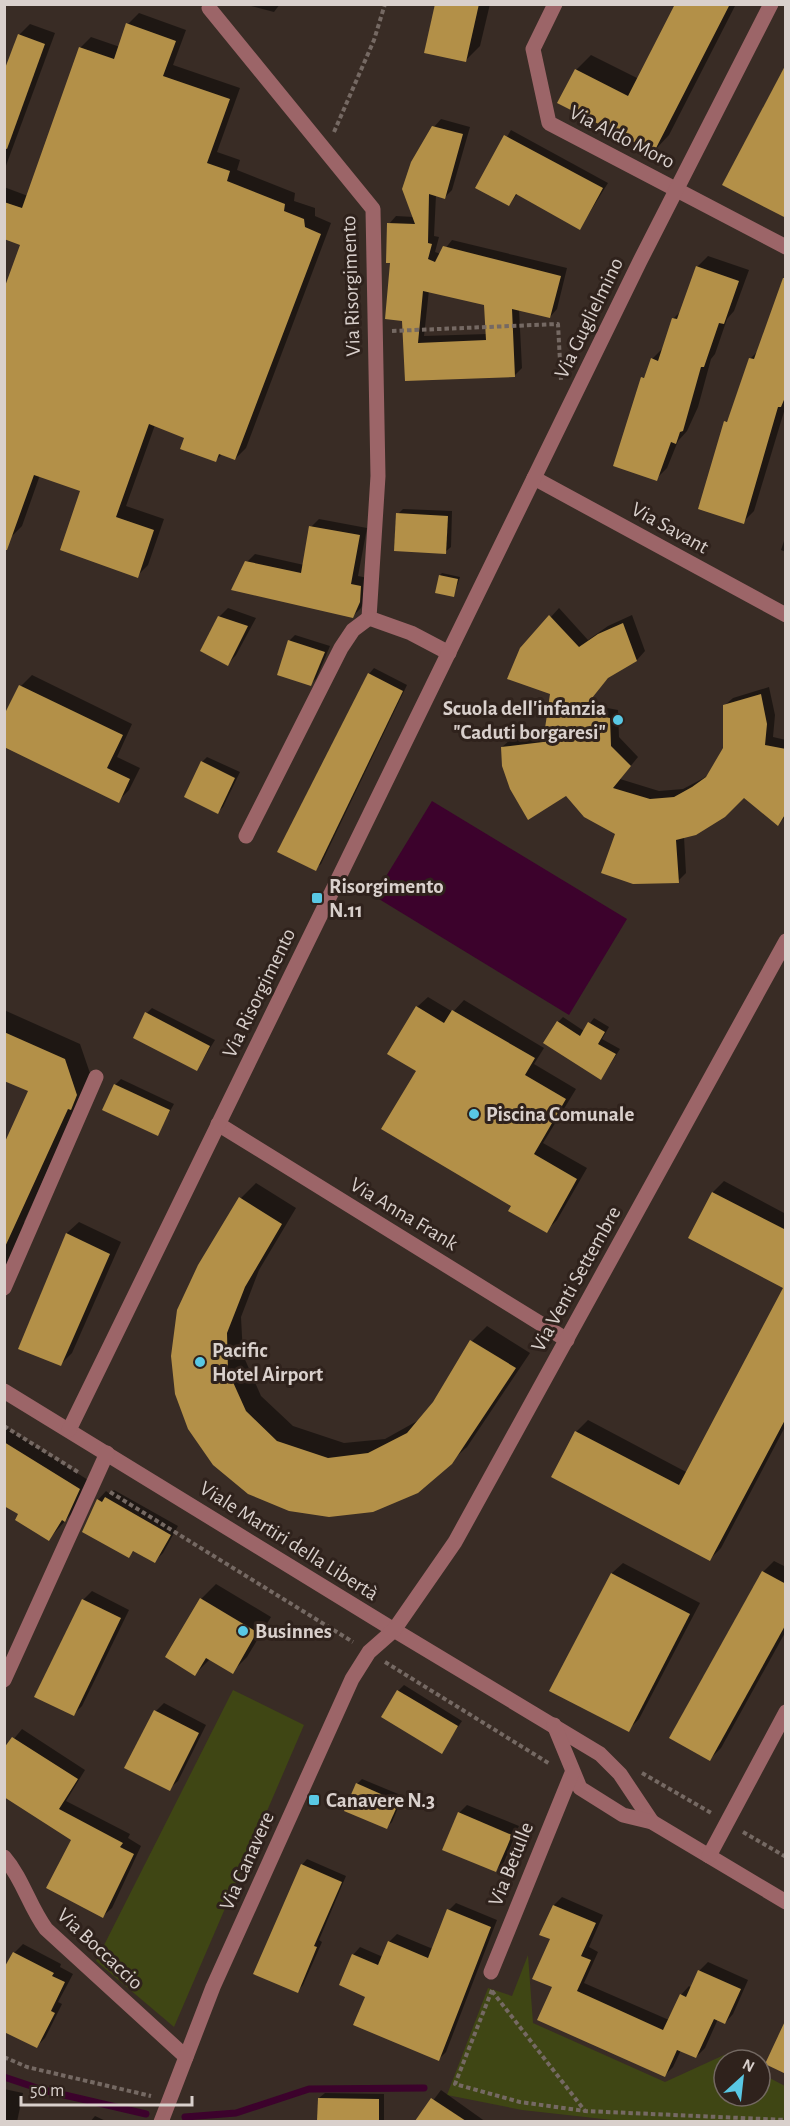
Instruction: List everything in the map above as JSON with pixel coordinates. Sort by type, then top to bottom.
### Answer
[{"type":"street","name":"Via Aldo Moro","points":[[555,4],[532,49],[549,123],[786,247]]},
{"type":"street","name":"Via Guglielmino","points":[[449,653],[577,389],[771,4]]},
{"type":"street","name":"Via Risorgimento","points":[[209,9],[373,209],[378,476],[369,618]]},
{"type":"street","name":"Via Savant","points":[[534,478],[786,615]]},
{"type":"street","points":[[246,836],[341,648],[353,630],[369,618],[411,633],[449,653]]},
{"type":"street","name":"Via Risorgimento","points":[[69,1430],[449,653]]},
{"type":"street","name":"Via Venti Settembre","points":[[394,1630],[455,1542],[786,941]]},
{"type":"street","points":[[4,1288],[96,1077]]},
{"type":"street","name":"Via Anna Frank","points":[[218,1124],[567,1340]]},
{"type":"street","name":"Viale Martiri della Libertà","points":[[4,1390],[600,1754],[620,1774],[652,1822]]},
{"type":"street","points":[[4,1680],[107,1453]]},
{"type":"street","name":"Via Canavere","points":[[161,2121],[213,1987],[352,1679],[369,1652],[394,1630]]},
{"type":"street","points":[[709,1856],[786,1712]]},
{"type":"street","name":"Viale Martiri della Libertà","points":[[554,1725],[580,1788],[623,1815],[652,1822],[786,1902]]},
{"type":"street","name":"Via Betulle","points":[[491,1972],[572,1773]]},
{"type":"street","name":"Via Boccaccio","points":[[4,1857],[15,1869],[34,1912],[46,1929],[186,2057]]},
{"type":"path","points":[[325,153],[374,40],[385,4]]},
{"type":"path","points":[[375,332],[558,324],[559,379],[577,389]]},
{"type":"path","points":[[491,1972],[492,1990],[455,2084],[520,2102],[585,2111],[786,2120]]},
{"type":"path","points":[[492,1990],[585,2111]]},
{"type":"path","points":[[4,2057],[27,2067],[169,2100]]},
{"type":"green space","points":[[233,1690],[304,1725],[174,2027],[96,1961]]},
{"type":"green space","points":[[528,1955],[533,2023],[665,2082],[712,2060],[712,2108],[772,2108],[772,2079],[785,2086],[785,2121],[621,2121],[522,2110],[447,2095],[488,1988],[512,1996]]},
{"type":"shaded area","points":[[432,801],[627,919],[569,1015],[374,896]]},
{"type":"building","points":[[435,4],[479,4],[466,62],[424,53]]},
{"type":"building","points":[[675,4],[730,4],[654,152],[557,103],[575,69],[628,96]]},
{"type":"building","points":[[126,23],[176,41],[163,76],[230,99],[207,163],[230,171],[227,181],[285,204],[284,211],[304,219],[305,227],[321,234],[235,460],[219,454],[216,462],[180,449],[184,438],[149,424],[116,517],[154,530],[138,578],[60,550],[80,491],[34,475],[7,550],[4,550],[4,289],[20,245],[4,239],[4,202],[22,208],[79,47],[114,59]]},
{"type":"building","points":[[18,34],[45,44],[7,149],[4,148],[4,71]]},
{"type":"building","points":[[786,64],[786,218],[722,185]]},
{"type":"building","points":[[432,126],[463,134],[445,199],[429,194],[428,243],[432,244],[428,259],[435,262],[443,246],[561,276],[550,318],[512,309],[515,377],[405,381],[402,321],[385,319],[390,263],[386,263],[387,223],[415,224],[402,189],[411,162]],"holes":[[[423,291],[484,305],[486,340],[418,343]]]},
{"type":"building","points":[[504,135],[603,188],[580,230],[516,194],[509,206],[475,188]]},
{"type":"building","points":[[696,266],[739,281],[724,324],[719,323],[704,367],[701,367],[683,431],[680,432],[676,444],[671,442],[657,481],[613,466],[641,377],[644,378],[651,358],[658,361],[672,318],[677,319]]},
{"type":"building","points":[[783,278],[786,278],[786,395],[781,407],[778,407],[744,524],[698,509],[724,421],[727,422],[749,358],[754,359]]},
{"type":"building","points":[[396,513],[448,516],[446,554],[394,551]]},
{"type":"building","points":[[309,526],[360,535],[351,584],[361,586],[360,602],[353,618],[231,590],[245,561],[301,573]]},
{"type":"building","points":[[439,575],[458,579],[454,597],[435,593]]},
{"type":"building","points":[[549,615],[579,647],[598,634],[623,623],[637,661],[608,678],[580,713],[610,718],[611,746],[631,766],[613,788],[650,799],[674,797],[692,787],[706,777],[723,748],[723,705],[761,694],[767,724],[765,745],[786,749],[786,813],[778,826],[744,798],[725,817],[696,835],[676,840],[679,883],[633,884],[601,873],[615,834],[584,817],[566,796],[528,820],[510,789],[502,766],[501,747],[543,742],[550,694],[507,679],[520,648]]},
{"type":"building","points":[[218,616],[248,626],[228,666],[200,651]]},
{"type":"building","points":[[288,640],[325,652],[311,686],[277,675]]},
{"type":"building","points":[[368,673],[403,691],[316,871],[277,852]]},
{"type":"building","points":[[19,685],[123,735],[107,768],[130,779],[119,803],[4,747],[4,715]]},
{"type":"building","points":[[201,761],[235,778],[218,814],[184,797]]},
{"type":"building","name":"Piscina Comunale","points":[[416,1006],[444,1023],[452,1010],[535,1058],[525,1075],[566,1099],[534,1154],[577,1179],[547,1233],[508,1211],[511,1206],[381,1129],[416,1071],[387,1054]]},
{"type":"building","points":[[145,1012],[210,1046],[197,1071],[133,1038]]},
{"type":"building","points":[[557,1021],[580,1036],[588,1022],[605,1032],[598,1044],[616,1054],[601,1080],[543,1043]]},
{"type":"building","points":[[4,1032],[65,1059],[77,1095],[71,1110],[68,1109],[4,1249],[4,1144],[28,1091],[4,1081]]},
{"type":"building","points":[[114,1084],[170,1110],[158,1136],[102,1110]]},
{"type":"building","points":[[712,1192],[786,1230],[786,1418],[710,1561],[551,1477],[575,1431],[679,1485],[783,1288],[688,1238]]},
{"type":"building","name":"Pacific Hotel Airport","points":[[239,1197],[282,1224],[245,1287],[227,1333],[228,1371],[246,1411],[277,1441],[328,1458],[368,1453],[407,1433],[433,1402],[470,1340],[516,1368],[452,1464],[418,1493],[373,1512],[329,1517],[289,1511],[248,1494],[213,1465],[188,1429],[175,1394],[171,1356],[177,1310],[198,1265]]},
{"type":"building","points":[[66,1233],[110,1254],[61,1366],[18,1349]]},
{"type":"building","points":[[4,1442],[80,1489],[65,1522],[62,1520],[49,1541],[15,1520],[18,1514],[4,1506]]},
{"type":"building","points":[[105,1497],[171,1535],[155,1563],[133,1551],[129,1558],[82,1532],[97,1499],[102,1502]]},
{"type":"building","points":[[762,1571],[786,1584],[786,1624],[710,1761],[669,1738]]},
{"type":"building","points":[[611,1573],[690,1614],[629,1732],[549,1691]]},
{"type":"building","points":[[200,1598],[257,1632],[233,1674],[206,1658],[195,1676],[165,1657]]},
{"type":"building","points":[[82,1599],[121,1618],[74,1716],[34,1697]]},
{"type":"building","points":[[397,1690],[458,1726],[442,1754],[381,1717]]},
{"type":"building","points":[[154,1710],[199,1733],[170,1791],[124,1768]]},
{"type":"building","points":[[12,1737],[78,1779],[59,1809],[123,1843],[120,1847],[134,1854],[103,1918],[46,1888],[71,1840],[4,1797],[4,1748]]},
{"type":"building","points":[[356,1783],[399,1802],[387,1829],[344,1811]]},
{"type":"building","points":[[458,1812],[512,1835],[496,1872],[442,1850]]},
{"type":"building","points":[[301,1864],[342,1882],[314,1946],[317,1947],[298,1993],[253,1974]]},
{"type":"building","points":[[553,1905],[596,1923],[581,1956],[591,1960],[577,1991],[663,2030],[680,1994],[686,1997],[698,1970],[741,1989],[725,2024],[714,2019],[696,2058],[677,2050],[665,2077],[537,2020],[552,1987],[532,1979],[550,1939],[539,1935]]},
{"type":"building","points":[[447,1909],[491,1927],[439,2061],[353,2025],[365,1997],[339,1985],[352,1954],[378,1965],[388,1941],[428,1958]]},
{"type":"building","points":[[13,1952],[54,1973],[52,1976],[65,1982],[51,2011],[55,2013],[37,2048],[4,2032],[4,1968]]},
{"type":"building","points":[[786,2019],[786,2074],[772,2067],[772,2049]]},
{"type":"building","points":[[318,2098],[379,2099],[379,2121],[317,2121]]},
{"type":"building","points":[[431,2098],[466,2121],[415,2121]]},
{"type":"waterway","points":[[4,2077],[43,2090],[146,2114]]},
{"type":"waterway","points":[[185,2117],[236,2113],[309,2089],[424,2088]]},
{"type":"place","name":"Scuola dell'infanzia \"Caduti borgaresi\"","points":[[618,720]]},
{"type":"place","name":"Risorgimento N.11","points":[[317,898]]},
{"type":"place","name":"Piscina Comunale","points":[[474,1114]]},
{"type":"place","name":"Pacific Hotel Airport","points":[[200,1362]]},
{"type":"place","name":"Businnes","points":[[243,1631]]},
{"type":"place","name":"Canavere N.3","points":[[314,1800]]}]
